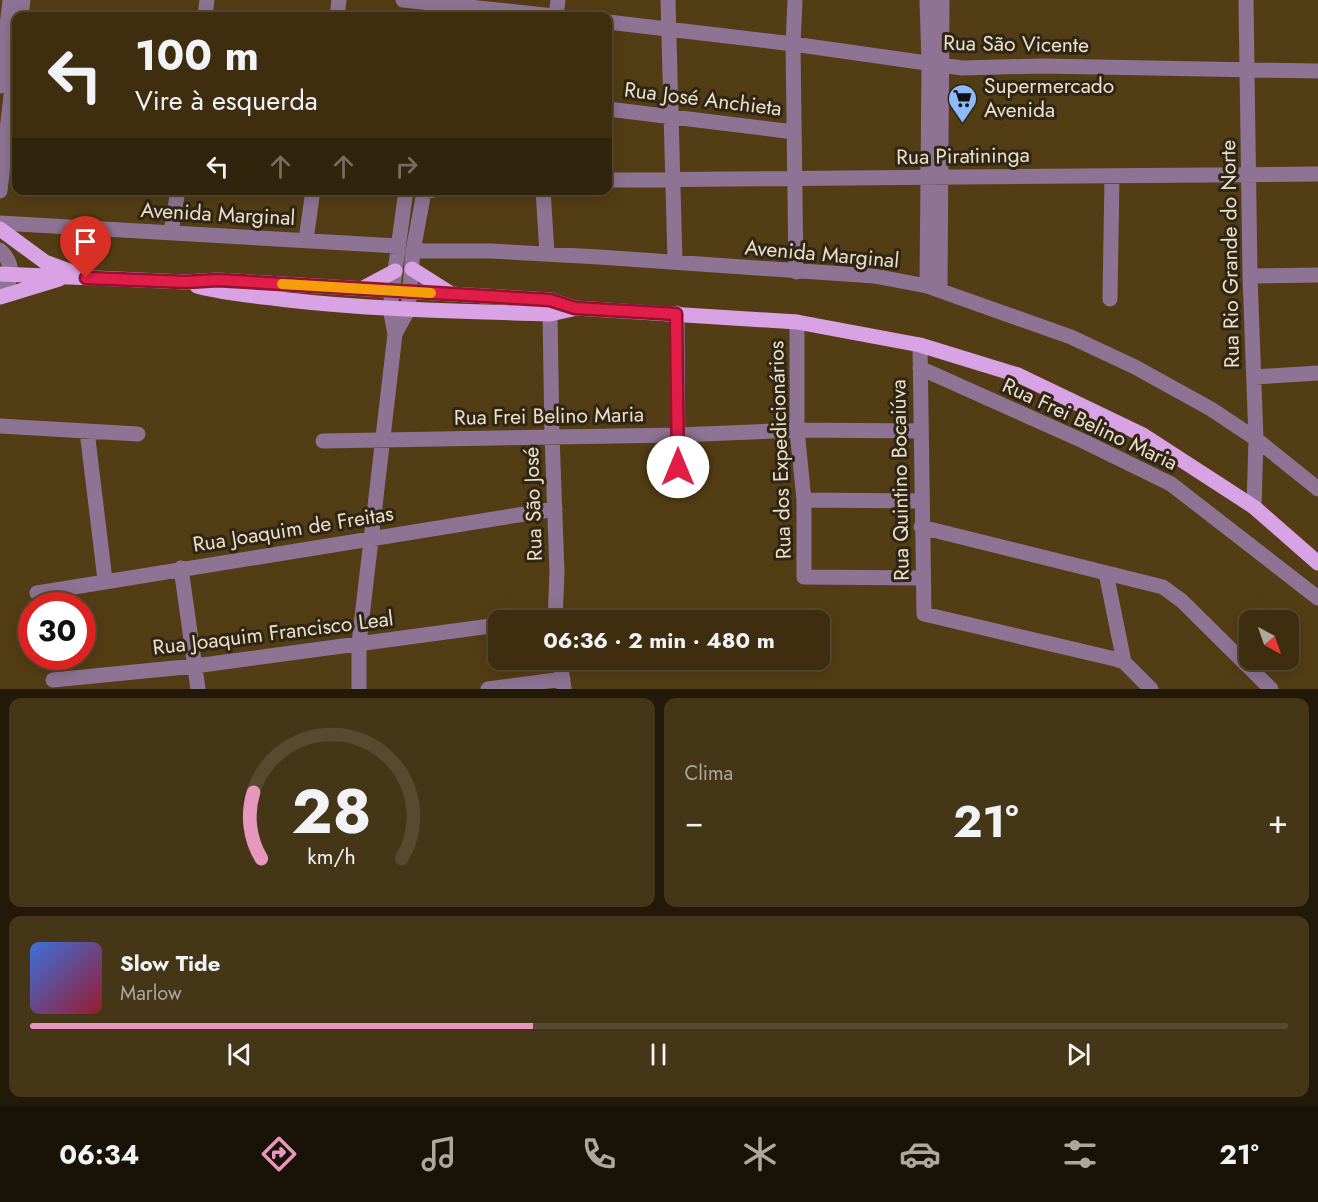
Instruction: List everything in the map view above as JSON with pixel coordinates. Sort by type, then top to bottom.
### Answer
[{"type":"main road","points":[[0,229],[45,262],[86,278]]},
{"type":"main road","points":[[412,269],[450,293]]},
{"type":"main road","points":[[361,288],[395,271]]},
{"type":"main road","points":[[5,274],[186,282],[218,280],[550,300],[575,308],[797,322],[920,345],[1018,375],[1143,435],[1254,507],[1318,563]]},
{"type":"main road","points":[[0,295],[44,285],[68,276]]},
{"type":"main road","points":[[186,282],[217,291],[316,303],[408,310],[550,314],[575,308]]},
{"type":"street","points":[[10,0],[12,38]]},
{"type":"street","points":[[404,0],[432,7],[521,12]]},
{"type":"street","points":[[668,0],[675,262]]},
{"type":"street","points":[[795,0],[793,44],[796,272]]},
{"type":"street","points":[[927,0],[936,65]]},
{"type":"street","points":[[933,288],[936,65],[942,0]]},
{"type":"street","name":"Rua Rio Grande do Norte","points":[[1246,0],[1250,276],[1256,439],[1254,507]]},
{"type":"street","name":"Rua São Vicente","points":[[612,22],[793,44],[963,68],[1042,66],[1318,71]]},
{"type":"street","points":[[0,86],[12,59]]},
{"type":"street","points":[[0,191],[3,134],[12,65]]},
{"type":"street","name":"Rua José Anchieta","points":[[612,110],[794,132]]},
{"type":"street","name":"Rua Piratininga","points":[[612,180],[1318,174]]},
{"type":"street","points":[[1110,299],[1112,176]]},
{"type":"street","points":[[171,232],[177,195]]},
{"type":"street","points":[[306,240],[312,195]]},
{"type":"street","points":[[359,689],[359,643],[395,334],[390,308],[405,195]]},
{"type":"street","points":[[395,334],[408,310],[413,251],[423,195]]},
{"type":"street","points":[[543,195],[547,253]]},
{"type":"street","name":"Avenida Marginal","points":[[0,223],[398,246]]},
{"type":"street","points":[[0,295],[8,284],[5,274],[9,262],[1,249]]},
{"type":"street","name":"Avenida Marginal","points":[[413,251],[547,253],[874,276],[933,288],[1071,337],[1135,367],[1211,409],[1256,439],[1318,489]]},
{"type":"street","points":[[1250,276],[1318,275]]},
{"type":"street","name":"Rua São José","points":[[550,314],[557,572],[555,610]]},
{"type":"street","points":[[676,314],[678,467]]},
{"type":"street","name":"Rua dos Expedicionários","points":[[797,322],[797,430],[804,500],[804,577],[922,578]]},
{"type":"street","name":"Rua Quintino Bocaiúva","points":[[920,345],[924,615],[1124,662]]},
{"type":"street","name":"Rua Frei Belino Maria","points":[[920,368],[1083,441],[1171,484],[1318,598]]},
{"type":"street","points":[[1254,376],[1318,374]]},
{"type":"street","points":[[0,426],[138,434]]},
{"type":"street","name":"Rua Frei Belino Maria","points":[[323,441],[678,435],[797,430],[920,431]]},
{"type":"street","points":[[87,431],[105,580]]},
{"type":"street","points":[[804,500],[922,501]]},
{"type":"street","name":"Rua Joaquim de Freitas","points":[[42,592],[105,580],[555,509]]},
{"type":"street","points":[[921,527],[1163,587],[1182,601],[1271,689]]},
{"type":"street","points":[[181,568],[198,689]]},
{"type":"street","points":[[1106,573],[1124,662],[1152,689]]},
{"type":"street","name":"Rua Joaquim Francisco Leal","points":[[54,680],[195,666],[488,626]]},
{"type":"street","points":[[488,689],[563,684]]},
{"type":"slow traffic","points":[[282,284],[431,293]]},
{"type":"place","name":"Supermercado Avenida","points":[[963,124]]},
{"type":"route","points":[[86,278],[186,282],[218,280],[450,293],[506,299],[550,300],[575,308],[676,314],[678,467]]}]
